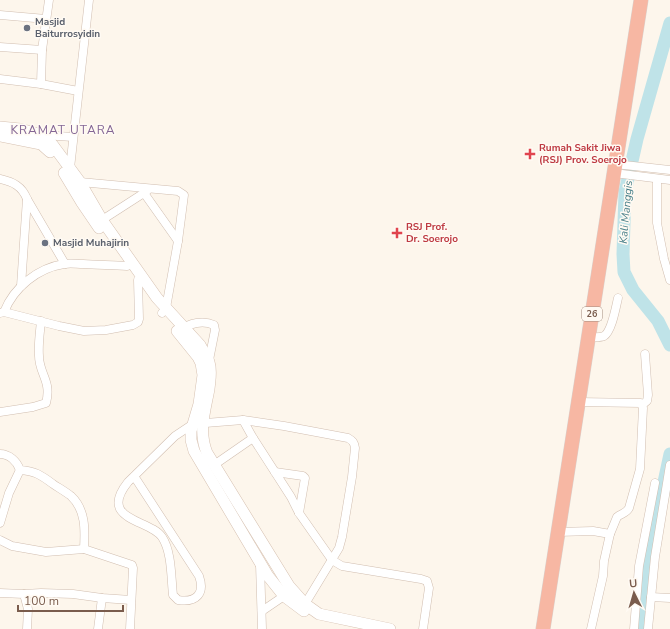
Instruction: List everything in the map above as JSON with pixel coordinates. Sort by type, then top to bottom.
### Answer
[{"type":"highway","name":"26","points":[[543,629],[588,337],[620,169],[641,0]]},
{"type":"street","points":[[41,84],[42,50],[49,0]]},
{"type":"street","points":[[70,168],[89,0]]},
{"type":"street","points":[[0,15],[46,19]]},
{"type":"street","points":[[0,47],[42,50]]},
{"type":"street","points":[[0,79],[41,84],[78,91]]},
{"type":"street","points":[[0,127],[20,129],[42,135],[73,137]]},
{"type":"street","points":[[42,135],[52,144],[70,168],[82,203],[127,266],[180,329],[202,363],[203,375],[198,424],[207,453],[289,586],[305,604],[319,614],[327,617],[390,629]]},
{"type":"street","points":[[0,136],[41,144],[52,154],[76,184],[148,283],[164,310]]},
{"type":"street","points":[[620,169],[643,168],[670,170]]},
{"type":"street","points":[[620,169],[640,176],[670,180]]},
{"type":"street","points":[[0,179],[13,182],[22,188],[65,264]]},
{"type":"street","points":[[657,179],[657,223],[670,280]]},
{"type":"street","points":[[76,184],[147,191],[182,192],[184,195],[178,241],[164,310]]},
{"type":"street","points":[[102,220],[147,191]]},
{"type":"street","points":[[147,191],[178,241]]},
{"type":"street","points":[[21,286],[27,199]]},
{"type":"street","points":[[127,266],[65,264],[43,270],[21,286],[2,313],[84,331],[106,330],[133,325],[138,322],[139,319],[138,280]]},
{"type":"street","points":[[588,337],[598,338],[607,333],[611,326],[618,298]]},
{"type":"street","points":[[0,412],[33,407],[46,403],[48,391],[46,378],[38,357],[41,321]]},
{"type":"street","points":[[180,329],[198,322],[214,325],[215,330],[209,360],[211,373],[198,424],[191,431],[191,440],[194,451],[268,576],[284,596],[306,612],[318,618],[364,629]]},
{"type":"street","points":[[180,329],[200,346],[209,360]]},
{"type":"street","points":[[592,629],[610,534],[617,517],[626,512],[629,508],[640,469],[642,405],[647,401],[648,395],[645,354]]},
{"type":"street","points":[[578,402],[639,402],[642,405]]},
{"type":"street","points":[[243,420],[291,497],[299,513],[332,560],[342,566],[427,581],[429,588],[423,629]]},
{"type":"street","points":[[134,476],[199,576],[202,589],[201,593],[198,597],[183,601],[175,598],[173,595],[168,551],[158,532],[130,520],[121,512],[119,499],[128,482],[134,476],[175,436],[198,424],[243,420],[348,438],[354,443],[352,478],[345,524],[339,548],[305,604]]},
{"type":"street","points":[[214,465],[253,438]]},
{"type":"street","points":[[0,454],[5,454],[10,457],[19,467],[32,471],[71,496],[80,509],[83,517],[85,530],[84,548]]},
{"type":"street","points":[[648,629],[655,557],[670,465]]},
{"type":"street","points":[[0,523],[19,467]]},
{"type":"street","points":[[275,472],[303,476],[305,478],[299,513]]},
{"type":"street","points":[[634,629],[639,566],[655,483]]},
{"type":"street","points":[[558,532],[593,531],[610,534]]},
{"type":"street","points":[[0,540],[12,546],[46,552],[84,548],[132,565],[130,629]]},
{"type":"street","points":[[262,629],[260,562],[269,552]]},
{"type":"street","points":[[0,593],[73,594],[131,600]]},
{"type":"street","points":[[24,594],[28,609],[27,629]]},
{"type":"street","points":[[262,611],[284,596]]},
{"type":"street","points":[[650,597],[670,598]]},
{"type":"street","points":[[98,629],[102,598]]},
{"type":"waterway","name":"Kali Manggis","points":[[670,23],[637,139],[625,192],[623,254],[624,272],[633,290],[658,321],[670,345]]},
{"type":"waterway","name":"Kali Manggis","points":[[642,629],[648,557],[670,454]]},
{"type":"place","name":"Masjid Baiturrosyidin","points":[[27,28]]},
{"type":"place","name":"Rumah Sakit Jiwa (RSJ) Prov. Soerojo","points":[[530,154]]},
{"type":"place","name":"RSJ Prof. Dr. Soerojo","points":[[397,233]]},
{"type":"place","name":"Masjid Muhajirin","points":[[45,243]]},
{"type":"district","name":"KRAMAT UTARA","points":[[63,130]]}]
